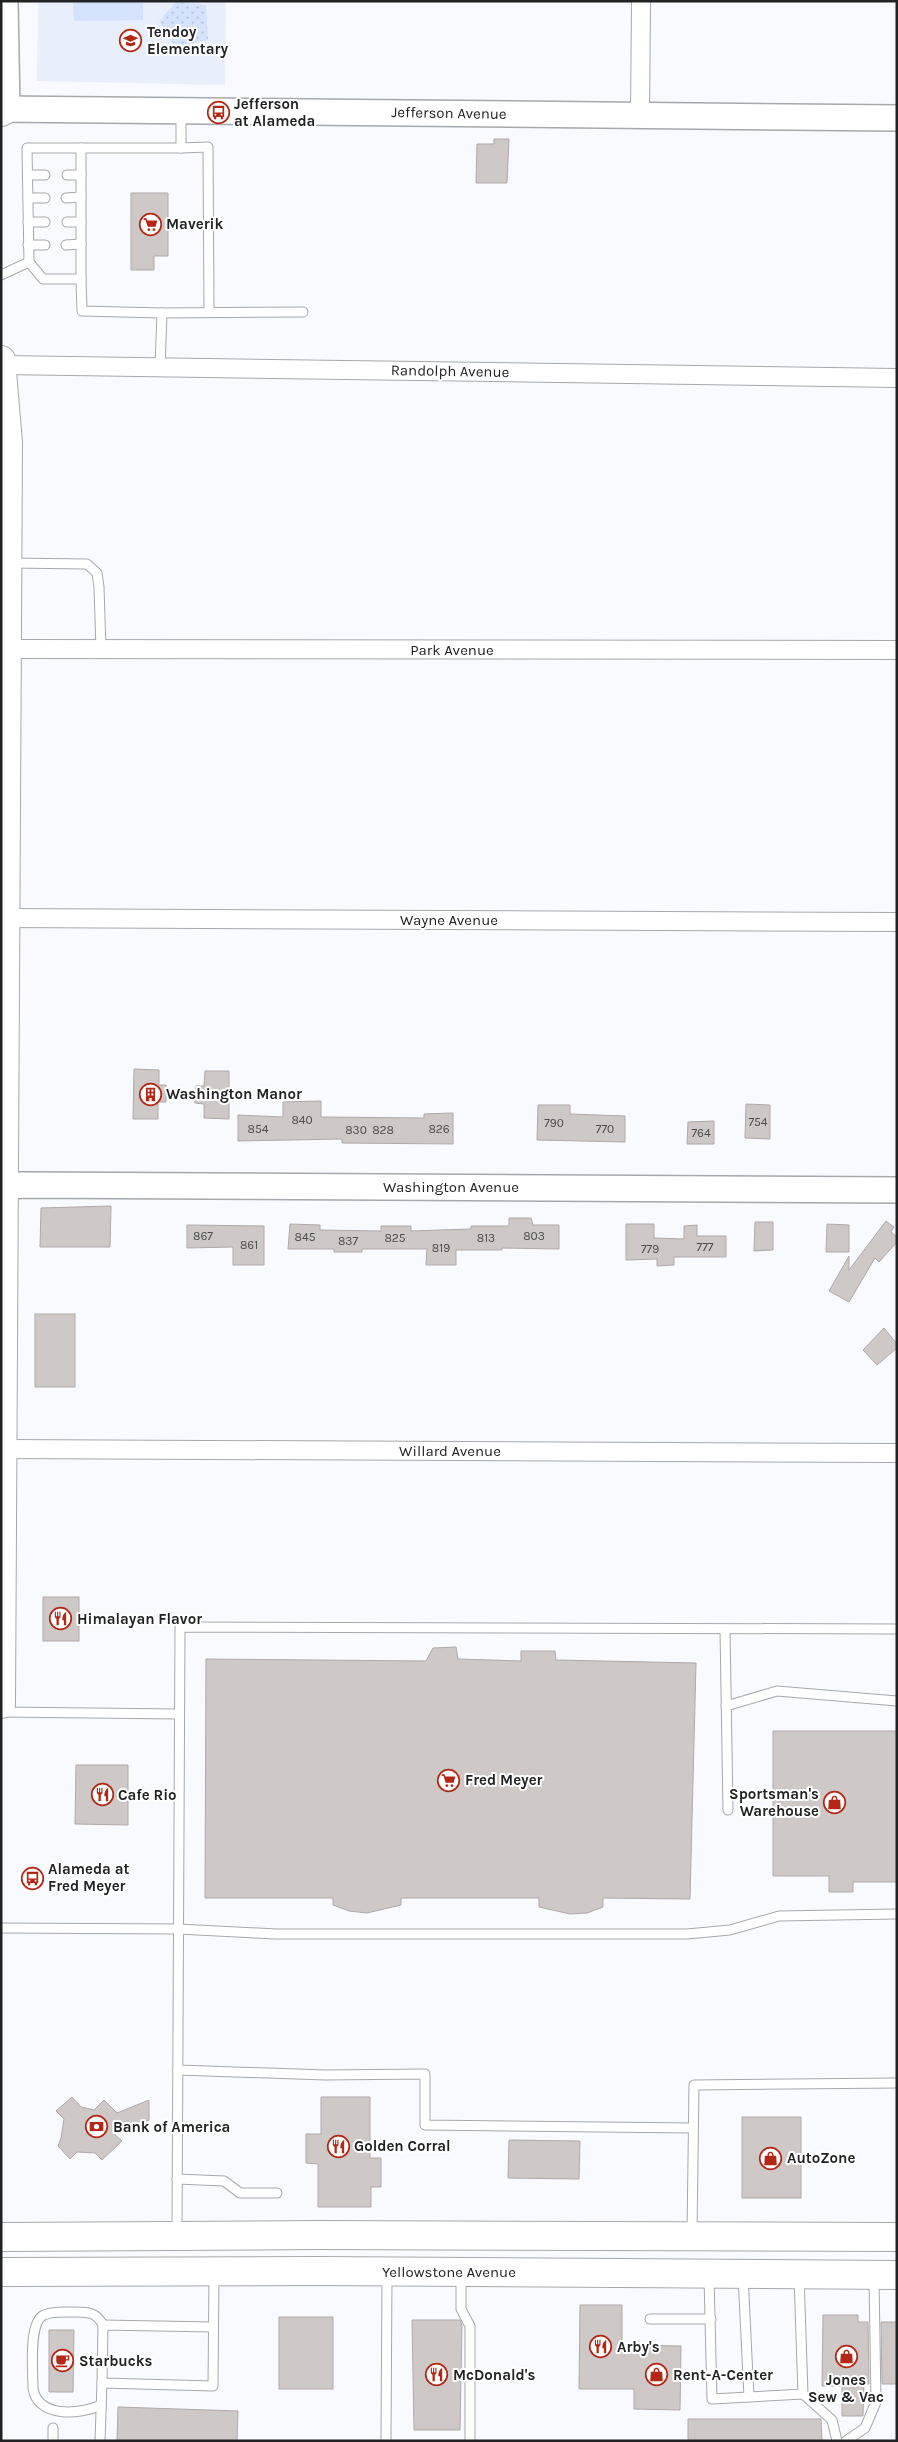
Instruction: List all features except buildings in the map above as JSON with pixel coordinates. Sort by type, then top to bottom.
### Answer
[{"type":"main road","points":[[1,1704],[5,1187],[3,918],[8,443],[2,362]]},
{"type":"main road","points":[[1,2237],[897,2237]]},
{"type":"main road","name":"Yellowstone Avenue","points":[[1,2272],[461,2272],[709,2274],[743,2276],[885,2275]]},
{"type":"street","points":[[3,110],[5,1]]},
{"type":"street","points":[[640,115],[641,1]]},
{"type":"street","name":"Jefferson Avenue","points":[[3,110],[181,110],[897,118]]},
{"type":"street","name":"Randolph Avenue","points":[[2,362],[160,367],[897,378]]},
{"type":"street","name":"Park Avenue","points":[[7,649],[897,650]]},
{"type":"street","name":"Wayne Avenue","points":[[3,918],[897,922]]},
{"type":"street","name":"Washington Avenue","points":[[5,1187],[22,1185],[897,1190]]},
{"type":"street","name":"Willard Avenue","points":[[4,1449],[897,1453]]},
{"type":"lane","points":[[181,110],[181,148]]},
{"type":"lane","points":[[81,279],[44,280],[29,262],[27,148],[208,147],[209,312]]},
{"type":"lane","points":[[81,148],[82,311],[162,313],[303,312]]},
{"type":"lane","points":[[28,175],[45,175]]},
{"type":"lane","points":[[67,175],[81,175]]},
{"type":"lane","points":[[66,198],[81,197]]},
{"type":"lane","points":[[28,198],[45,198]]},
{"type":"lane","points":[[28,222],[45,222]]},
{"type":"lane","points":[[67,222],[81,222]]},
{"type":"lane","points":[[66,245],[81,244]]},
{"type":"lane","points":[[28,245],[45,245]]},
{"type":"lane","points":[[1,275],[29,262]]},
{"type":"lane","points":[[160,367],[162,313]]},
{"type":"lane","points":[[7,563],[87,564],[96,573],[98,580],[101,649]]},
{"type":"lane","points":[[177,2237],[180,1627],[897,1629]]},
{"type":"lane","points":[[725,1629],[728,1810]]},
{"type":"lane","points":[[726,1706],[777,1691],[897,1701]]},
{"type":"lane","points":[[1,1712],[179,1714]]},
{"type":"lane","points":[[1,1928],[178,1929],[276,1934],[687,1934],[730,1930],[779,1916],[897,1914]]},
{"type":"lane","points":[[178,2070],[326,2075],[425,2074],[425,2125],[692,2128]]},
{"type":"lane","points":[[692,2236],[694,2085],[897,2083]]},
{"type":"lane","points":[[177,2179],[224,2181],[240,2193],[277,2192]]},
{"type":"lane","points":[[102,2383],[213,2386],[214,2272]]},
{"type":"lane","points":[[386,2441],[387,2272]]},
{"type":"lane","points":[[461,2272],[461,2309],[470,2326],[470,2441]]},
{"type":"lane","points":[[709,2274],[712,2399],[803,2394],[832,2420],[837,2441]]},
{"type":"lane","points":[[846,2441],[865,2428],[876,2402],[885,2275]]},
{"type":"lane","points":[[743,2276],[749,2397]]},
{"type":"lane","points":[[799,2276],[803,2394]]},
{"type":"lane","points":[[100,2441],[102,2383],[102,2325],[98,2317],[89,2312],[44,2315],[36,2321],[34,2331],[34,2397],[40,2404],[65,2412],[91,2410],[101,2405]]},
{"type":"lane","points":[[650,2319],[711,2320]]},
{"type":"lane","points":[[102,2325],[213,2327]]},
{"type":"lane","points":[[53,2428],[53,2441]]},
{"type":"shaded area","name":"Tendoy Elementary","points":[[38,1],[226,1],[225,85],[37,81]]},
{"type":"shaded area","points":[[73,1],[143,1],[143,20],[74,21]]},
{"type":"shaded area","points":[[176,2],[206,5],[208,40],[176,48],[159,21]]},
{"type":"place","name":"Tendoy Elementary","points":[[131,41]]},
{"type":"place","name":"Jefferson at Alameda","points":[[218,113]]},
{"type":"place","name":"Maverik","points":[[150,224]]},
{"type":"place","name":"Washington Manor","points":[[150,1094]]},
{"type":"place","name":"Himalayan Flavor","points":[[61,1619]]},
{"type":"place","name":"Fred Meyer","points":[[449,1780]]},
{"type":"place","name":"Cafe Rio","points":[[102,1795]]},
{"type":"place","name":"Sportsman's Warehouse","points":[[835,1803]]},
{"type":"place","name":"Alameda at Fred Meyer","points":[[32,1878]]},
{"type":"place","name":"Bank of America","points":[[97,2127]]},
{"type":"place","name":"Golden Corral","points":[[338,2146]]},
{"type":"place","name":"AutoZone","points":[[771,2158]]},
{"type":"place","name":"Arby's","points":[[601,2347]]},
{"type":"place","name":"Jones Sew & Vac","points":[[846,2357]]},
{"type":"place","name":"Starbucks","points":[[63,2361]]},
{"type":"place","name":"McDonald's","points":[[437,2375]]},
{"type":"place","name":"Rent-A-Center","points":[[657,2375]]}]
